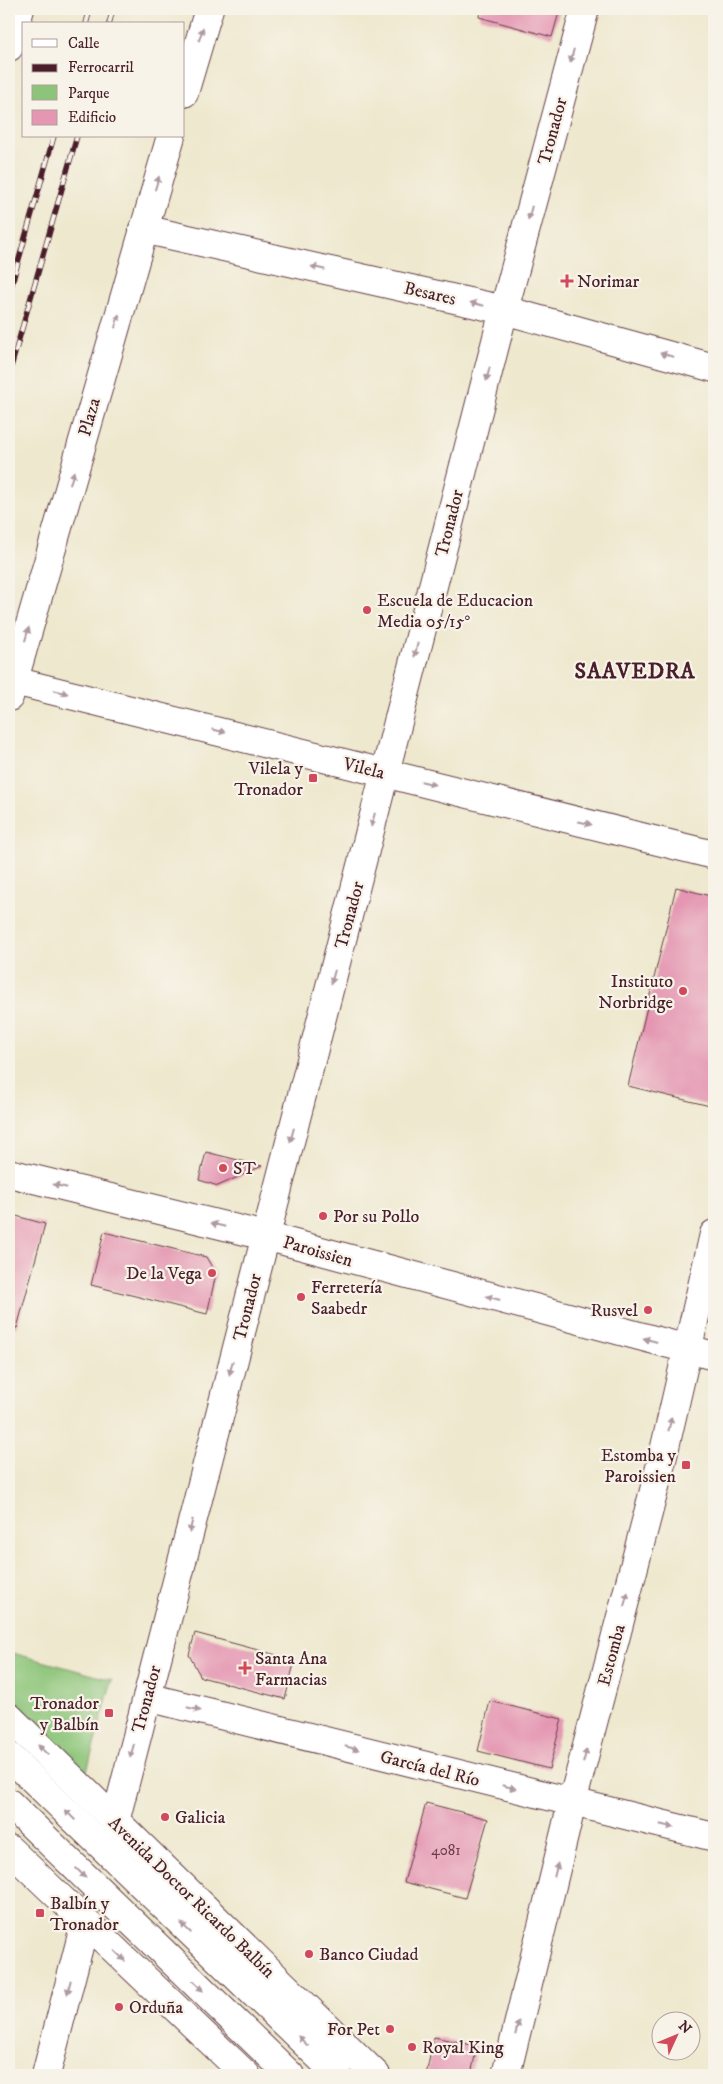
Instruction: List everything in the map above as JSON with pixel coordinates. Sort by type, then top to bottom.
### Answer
[{"type":"street","points":[[9,46],[20,9]]},
{"type":"street","points":[[185,90],[209,9]]},
{"type":"street","name":"Tronador","points":[[114,1822],[504,310],[585,9]]},
{"type":"street","name":"Plaza","points":[[11,689],[170,138]]},
{"type":"street","name":"Besares","points":[[143,229],[504,310],[714,368]]},
{"type":"street","name":"Vilela","points":[[11,689],[386,773],[714,855]]},
{"type":"street","name":"Paroissien","points":[[9,1173],[265,1236],[714,1356]]},
{"type":"street","name":"Estomba","points":[[506,2075],[572,1803],[659,1470],[714,1234]]},
{"type":"street","name":"García del Río","points":[[146,1697],[714,1837]]},
{"type":"street","name":"Avenida Doctor Ricardo Balbín","points":[[9,1717],[114,1822],[376,2075]]},
{"type":"street","points":[[9,1756],[338,2075]]},
{"type":"street","points":[[9,1803],[290,2075]]},
{"type":"street","points":[[9,1849],[246,2075]]},
{"type":"street","points":[[46,2075],[85,1923]]},
{"type":"green space","points":[[9,1652],[112,1680],[85,1778],[9,1705]]},
{"type":"building","points":[[480,9],[560,9],[552,37],[479,17]]},
{"type":"building","name":"Instituto Norbridge","points":[[676,887],[714,897],[714,1107],[628,1086]]},
{"type":"building","name":"ST","points":[[206,1152],[262,1166],[218,1186],[199,1180]]},
{"type":"building","points":[[9,1214],[45,1224],[17,1328],[9,1326]]},
{"type":"building","points":[[104,1232],[206,1257],[216,1274],[207,1314],[91,1285]]},
{"type":"building","name":"Santa Ana Farmacias","points":[[195,1633],[295,1660],[285,1699],[201,1677],[189,1655]]},
{"type":"building","points":[[490,1701],[562,1719],[549,1769],[478,1751]]},
{"type":"building","points":[[426,1803],[488,1819],[465,1898],[404,1882]]},
{"type":"building","points":[[434,2037],[477,2046],[471,2075],[426,2075]]},
{"type":"railway","points":[[87,22],[90,9]]},
{"type":"railway","points":[[110,22],[113,9]]},
{"type":"railway","points":[[9,294],[53,138]]},
{"type":"railway","points":[[9,374],[76,138]]},
{"type":"place","name":"Norimar","points":[[567,281]]},
{"type":"place","name":"Escuela de Educacion Media 05/15°","points":[[367,610]]},
{"type":"place","name":"Vilela y Tronador","points":[[313,778]]},
{"type":"place","name":"Instituto Norbridge","points":[[683,991]]},
{"type":"place","name":"ST","points":[[223,1168]]},
{"type":"place","name":"Por su Pollo","points":[[323,1216]]},
{"type":"place","name":"De la Vega","points":[[212,1273]]},
{"type":"place","name":"Ferretería Saabedr","points":[[301,1297]]},
{"type":"place","name":"Rusvel","points":[[648,1310]]},
{"type":"place","name":"Estomba y Paroissien","points":[[686,1465]]},
{"type":"place","name":"Santa Ana Farmacias","points":[[245,1668]]},
{"type":"place","name":"Tronador y Balbín","points":[[109,1713]]},
{"type":"place","name":"Galicia","points":[[165,1817]]},
{"type":"place","name":"Balbín y Tronador","points":[[40,1913]]},
{"type":"place","name":"Banco Ciudad","points":[[309,1954]]},
{"type":"place","name":"Orduña","points":[[119,2007]]},
{"type":"place","name":"For Pet","points":[[390,2029]]},
{"type":"place","name":"Royal King","points":[[412,2047]]},
{"type":"district","name":"SAAVEDRA","points":[[635,670]]}]
